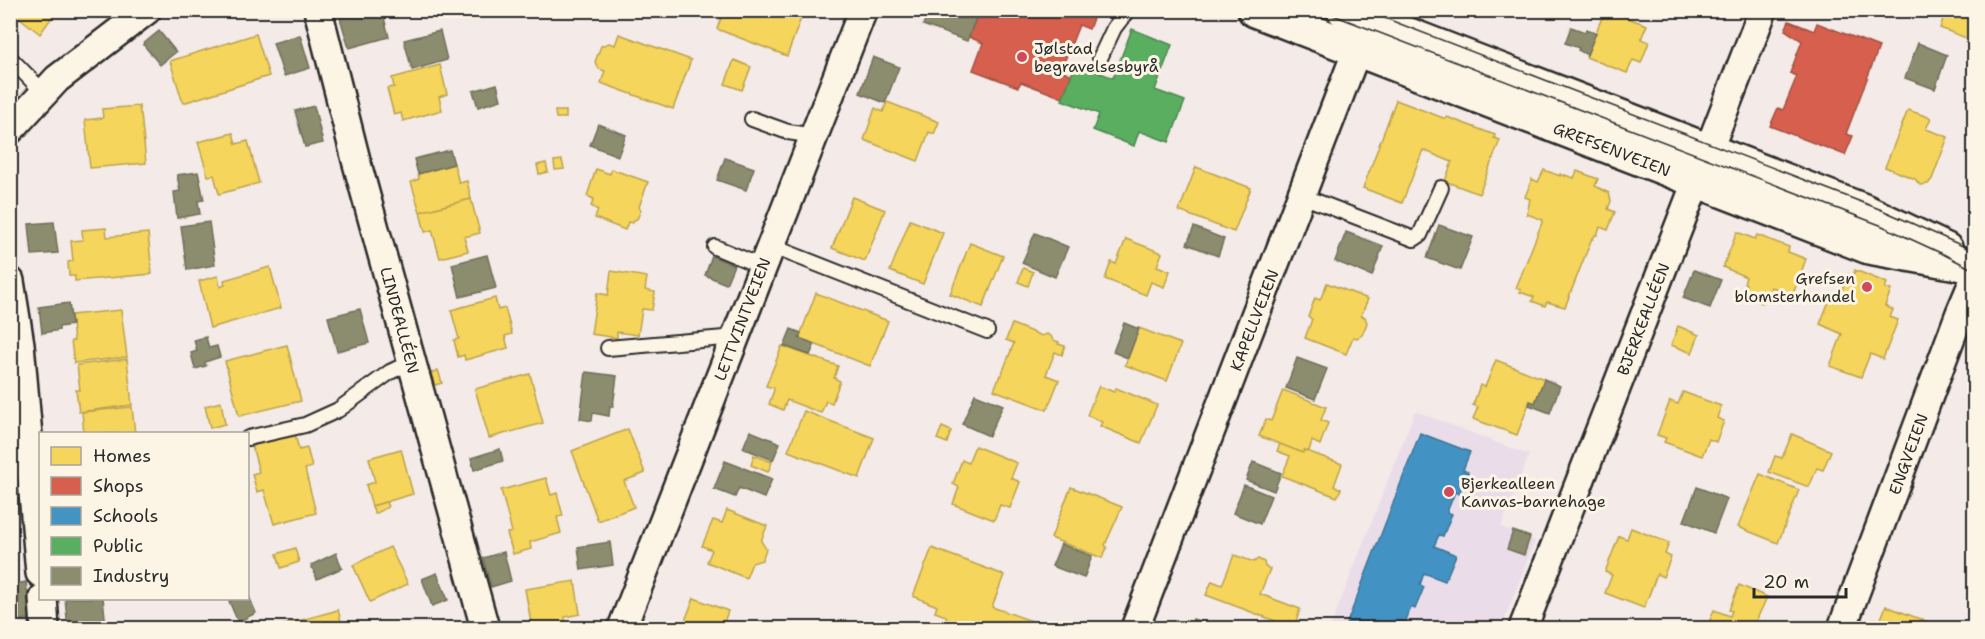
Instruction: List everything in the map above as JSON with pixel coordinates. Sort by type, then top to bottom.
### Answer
[{"type":"main road","name":"GREFSENVEIEN","points":[[1255,10],[1869,248],[1974,266]]},
{"type":"main road","name":"GREFSENVEIEN","points":[[1361,14],[1882,219],[1974,266]]},
{"type":"street","points":[[10,130],[57,79],[147,10]]},
{"type":"street","name":"LINDEALLÉEN","points":[[318,10],[411,362],[485,628]]},
{"type":"street","name":"LETTVINTVEIEN","points":[[622,628],[863,10]]},
{"type":"street","name":"BJERKEALLÉEN","points":[[1523,628],[1763,10]]},
{"type":"street","name":"KAPELLVEIEN","points":[[1135,628],[1358,51],[1361,14]]},
{"type":"street","name":"ENGVEIEN","points":[[1842,628],[1974,280]]},
{"type":"street","points":[[10,281],[20,345],[39,562]]},
{"type":"street","points":[[43,600],[45,628]]},
{"type":"lane","points":[[1100,58],[1114,28],[1128,10]]},
{"type":"lane","points":[[10,58],[44,93]]},
{"type":"lane","points":[[752,119],[788,132],[814,136]]},
{"type":"lane","points":[[1302,196],[1414,239],[1420,235],[1441,188]]},
{"type":"lane","points":[[715,247],[767,257],[987,331]]},
{"type":"lane","points":[[608,348],[736,337]]},
{"type":"lane","points":[[249,438],[305,425],[338,410],[390,372],[411,362]]},
{"type":"shaded area","name":"Bjerkealleen Kanvas-barnehage","points":[[1415,411],[1529,455],[1501,527],[1535,541],[1501,628],[1330,628]]},
{"type":"building: Homes","points":[[10,10],[57,10],[40,34]]},
{"type":"building: Homes","points":[[724,10],[804,10],[787,56],[717,29]]},
{"type":"building: Homes","points":[[1468,10],[1486,10],[1484,17]]},
{"type":"building: Homes","points":[[1605,10],[1647,25],[1641,39],[1649,42],[1641,63],[1633,60],[1627,73],[1586,57]]},
{"type":"building: Homes","points":[[1946,10],[1974,10],[1974,41],[1940,28]]},
{"type":"building: Homes","points":[[256,34],[269,76],[183,103],[170,61]]},
{"type":"building: Homes","points":[[619,34],[691,60],[673,109],[601,83],[605,71],[599,69],[595,62],[601,46],[609,43],[615,45]]},
{"type":"building: Homes","points":[[734,60],[751,67],[742,90],[725,84]]},
{"type":"building: Homes","points":[[440,65],[447,94],[439,97],[442,110],[403,121],[401,113],[394,115],[387,88],[394,87],[392,78]]},
{"type":"building: Homes","points":[[1396,100],[1495,135],[1494,138],[1500,140],[1479,194],[1445,181],[1452,162],[1423,150],[1402,203],[1363,188]]},
{"type":"building: Homes","points":[[887,102],[939,122],[934,134],[929,132],[918,161],[864,140],[875,108],[883,112]]},
{"type":"building: Homes","points":[[139,106],[146,163],[90,168],[85,120],[103,118],[102,109]]},
{"type":"building: Homes","points":[[1908,110],[1931,118],[1926,129],[1948,137],[1928,184],[1920,185],[1915,179],[1885,167]]},
{"type":"building: Homes","points":[[555,111],[566,111],[566,118],[556,118]]},
{"type":"building: Homes","points":[[233,133],[236,144],[248,141],[259,183],[219,194],[214,175],[208,176],[198,142]]},
{"type":"building: Homes","points":[[562,160],[564,169],[555,170],[554,161]]},
{"type":"building: Homes","points":[[546,163],[548,172],[539,174],[537,165]]},
{"type":"building: Homes","points":[[454,164],[459,183],[467,181],[471,199],[420,212],[411,182],[419,179],[418,174]]},
{"type":"building: Homes","points":[[1196,167],[1251,188],[1234,232],[1179,211]]},
{"type":"building: Homes","points":[[596,169],[610,174],[611,169],[648,182],[637,219],[633,223],[628,222],[625,230],[595,218],[598,210],[591,206],[594,199],[587,196]]},
{"type":"building: Homes","points":[[1544,170],[1574,178],[1577,171],[1598,179],[1595,186],[1609,193],[1611,201],[1608,209],[1615,212],[1608,230],[1600,227],[1597,235],[1592,238],[1565,307],[1547,302],[1545,306],[1532,301],[1534,297],[1516,288],[1543,220],[1527,214],[1530,199],[1525,197],[1532,179],[1538,182]]},
{"type":"building: Homes","points":[[852,197],[885,210],[865,261],[832,248]]},
{"type":"building: Homes","points":[[471,199],[480,233],[464,237],[468,251],[440,258],[432,230],[425,232],[420,212]]},
{"type":"building: Homes","points":[[910,220],[943,233],[923,284],[890,271]]},
{"type":"building: Homes","points":[[106,228],[107,237],[148,233],[152,274],[75,281],[75,276],[69,276],[68,262],[73,261],[71,241],[83,240],[82,230]]},
{"type":"building: Homes","points":[[1737,232],[1755,239],[1757,235],[1789,247],[1788,252],[1806,259],[1793,294],[1771,287],[1769,293],[1766,292],[1762,303],[1742,295],[1746,277],[1723,267]]},
{"type":"building: Homes","points":[[1126,239],[1162,253],[1157,266],[1170,271],[1164,287],[1151,282],[1146,295],[1105,279],[1111,262],[1116,264]]},
{"type":"building: Homes","points":[[970,243],[1003,256],[983,307],[950,294]]},
{"type":"building: Homes","points":[[270,267],[281,308],[210,328],[199,281],[218,276],[220,287],[225,285],[224,280]]},
{"type":"building: Homes","points":[[1023,268],[1033,272],[1028,286],[1018,282]]},
{"type":"building: Homes","points":[[1855,270],[1887,283],[1885,288],[1891,290],[1885,306],[1893,310],[1890,317],[1898,320],[1883,359],[1870,354],[1861,377],[1830,366],[1842,334],[1820,324],[1831,296],[1839,298],[1848,274],[1853,276]]},
{"type":"building: Homes","points":[[611,271],[647,277],[645,290],[655,292],[652,310],[642,309],[638,335],[617,332],[617,338],[591,334],[597,293],[608,295]]},
{"type":"building: Homes","points":[[1327,283],[1368,299],[1361,316],[1365,317],[1367,323],[1362,335],[1357,338],[1353,337],[1346,354],[1305,338],[1312,319],[1308,317],[1315,298],[1320,300]]},
{"type":"building: Homes","points":[[816,293],[888,321],[870,366],[799,338]]},
{"type":"building: Homes","points":[[495,298],[498,310],[505,308],[512,334],[505,336],[508,348],[465,360],[464,355],[458,357],[454,340],[459,339],[451,310]]},
{"type":"building: Homes","points":[[121,310],[127,357],[74,363],[71,315]]},
{"type":"building: Homes","points":[[1012,324],[1042,336],[1047,334],[1059,342],[1058,344],[1065,346],[1062,355],[1055,352],[1046,375],[1059,380],[1047,410],[994,390],[1014,343],[1006,340]]},
{"type":"building: Homes","points":[[1678,326],[1699,335],[1692,353],[1671,345]]},
{"type":"building: Homes","points":[[1139,328],[1181,344],[1167,381],[1125,365]]},
{"type":"building: Homes","points":[[287,345],[301,401],[239,416],[225,361]]},
{"type":"building: Homes","points":[[782,346],[838,366],[834,378],[840,381],[832,403],[826,401],[821,413],[787,400],[783,410],[769,404],[774,388],[766,386]]},
{"type":"building: Homes","points":[[127,359],[132,405],[79,412],[76,390],[80,390],[77,365]]},
{"type":"building: Homes","points":[[1496,360],[1544,379],[1535,403],[1530,401],[1517,435],[1473,419],[1478,407],[1473,405],[1480,385],[1485,387]]},
{"type":"building: Homes","points":[[438,370],[442,383],[435,385],[431,373]]},
{"type":"building: Homes","points":[[530,374],[543,423],[489,438],[475,389]]},
{"type":"building: Homes","points":[[1099,386],[1114,392],[1116,388],[1157,405],[1141,443],[1100,426],[1102,422],[1087,415]]},
{"type":"building: Homes","points":[[1283,390],[1326,407],[1321,420],[1328,423],[1320,445],[1312,441],[1309,451],[1304,450],[1303,453],[1259,436],[1266,419],[1271,421]]},
{"type":"building: Homes","points":[[1683,392],[1721,406],[1717,418],[1724,421],[1716,442],[1709,439],[1702,456],[1664,442],[1666,438],[1657,435],[1670,401],[1678,404]]},
{"type":"building: Homes","points":[[221,402],[225,424],[210,428],[205,406]]},
{"type":"building: Homes","points":[[132,407],[135,432],[84,432],[82,412]]},
{"type":"building: Homes","points":[[804,411],[874,438],[859,478],[788,451]]},
{"type":"building: Homes","points":[[942,427],[951,431],[947,443],[937,439]]},
{"type":"building: Homes","points":[[628,429],[645,473],[624,481],[634,507],[598,521],[572,451]]},
{"type":"building: Homes","points":[[295,434],[299,450],[307,448],[312,467],[305,469],[316,513],[274,524],[264,490],[257,492],[252,474],[259,472],[252,446]]},
{"type":"building: Homes","points":[[1792,434],[1831,451],[1823,470],[1817,468],[1809,487],[1769,472],[1775,456],[1782,458]]},
{"type":"building: Homes","points":[[1280,444],[1342,464],[1334,486],[1341,489],[1337,497],[1282,476],[1290,456],[1277,451]]},
{"type":"building: Homes","points":[[975,446],[1017,463],[1011,478],[1020,482],[1010,508],[1000,505],[994,520],[953,504],[959,487],[953,484],[962,460],[968,463]]},
{"type":"building: Homes","points":[[401,449],[413,494],[372,506],[366,485],[375,482],[369,458]]},
{"type":"building: Homes","points":[[754,455],[772,462],[768,472],[751,465]]},
{"type":"building: Homes","points":[[1760,474],[1799,490],[1778,543],[1738,527]]},
{"type":"building: Homes","points":[[546,478],[551,495],[557,493],[563,516],[557,517],[561,533],[530,542],[531,549],[513,554],[507,533],[512,532],[501,490]]},
{"type":"building: Homes","points":[[1071,487],[1122,507],[1105,545],[1107,548],[1102,558],[1051,538]]},
{"type":"building: Homes","points":[[386,502],[388,507],[375,514],[372,506]]},
{"type":"building: Homes","points":[[727,510],[767,526],[761,541],[766,549],[762,560],[752,563],[746,578],[707,562],[712,550],[702,546],[713,520],[722,523]]},
{"type":"building: Homes","points":[[1631,528],[1669,543],[1665,554],[1671,557],[1663,577],[1657,574],[1644,608],[1605,593],[1612,575],[1605,572],[1619,536],[1627,539]]},
{"type":"building: Homes","points":[[390,547],[408,584],[370,602],[353,565]]},
{"type":"building: Homes","points":[[295,548],[299,562],[281,568],[277,554]]},
{"type":"building: Homes","points":[[932,548],[1004,575],[992,607],[1052,628],[949,628],[946,616],[935,612],[937,606],[913,596]]},
{"type":"building: Homes","points":[[1234,555],[1254,562],[1258,559],[1270,569],[1260,594],[1300,609],[1294,628],[1206,595],[1212,581],[1222,585]]},
{"type":"building: Homes","points":[[575,581],[580,614],[565,617],[566,626],[532,628],[525,589]]},
{"type":"building: Homes","points":[[1739,585],[1767,597],[1753,628],[1707,628],[1714,610],[1730,616],[1732,611],[1729,610]]},
{"type":"building: Homes","points":[[694,598],[728,611],[722,628],[682,628]]},
{"type":"building: Homes","points":[[1886,606],[1933,624],[1932,628],[1871,628],[1875,619],[1880,621]]},
{"type":"building: Homes","points":[[338,610],[343,628],[285,628],[284,625]]},
{"type":"building: Shops","name":"Jølstad begravelsesbyrå","points":[[979,10],[1096,10],[1089,29],[1079,25],[1061,70],[1072,75],[1063,98],[1021,82],[1018,87],[973,70],[983,43],[969,37]]},
{"type":"building: Shops","points":[[1789,21],[1814,31],[1817,23],[1879,47],[1846,134],[1853,136],[1845,155],[1770,126],[1778,108],[1783,110],[1797,76],[1790,73],[1802,41],[1785,30]]},
{"type":"building: Schools","points":[[1420,433],[1470,452],[1463,470],[1468,472],[1459,494],[1455,492],[1447,512],[1452,514],[1443,536],[1439,535],[1434,546],[1456,555],[1445,581],[1424,573],[1420,585],[1424,587],[1415,609],[1411,607],[1404,626],[1408,628],[1345,628]]},
{"type":"building: Public","points":[[1132,29],[1172,45],[1155,90],[1185,101],[1169,142],[1139,131],[1134,146],[1093,130],[1099,114],[1062,100],[1076,63],[1113,78]]},
{"type":"building: Industry","points":[[367,10],[382,10],[389,37],[349,48],[340,18]]},
{"type":"building: Industry","points":[[929,10],[971,10],[978,13],[967,41],[923,25]]},
{"type":"building: Industry","points":[[1571,27],[1596,33],[1587,55],[1578,50],[1579,48],[1565,43]]},
{"type":"building: Industry","points":[[159,31],[176,52],[160,65],[143,44]]},
{"type":"building: Industry","points":[[440,31],[447,60],[412,70],[404,40]]},
{"type":"building: Industry","points":[[300,35],[310,68],[284,76],[273,43]]},
{"type":"building: Industry","points":[[1918,43],[1947,55],[1935,89],[1905,78]]},
{"type":"building: Industry","points":[[873,57],[899,67],[885,103],[860,93]]},
{"type":"building: Industry","points":[[497,84],[501,100],[478,107],[473,91]]},
{"type":"building: Industry","points":[[314,106],[323,143],[305,147],[295,111]]},
{"type":"building: Industry","points":[[598,124],[626,135],[618,156],[590,145]]},
{"type":"building: Industry","points":[[450,150],[454,164],[418,174],[414,159]]},
{"type":"building: Industry","points":[[725,158],[754,168],[746,190],[717,180]]},
{"type":"building: Industry","points":[[198,172],[204,200],[198,201],[200,214],[177,218],[174,192],[180,191],[177,175]]},
{"type":"building: Industry","points":[[54,222],[58,253],[32,255],[29,224]]},
{"type":"building: Industry","points":[[209,222],[215,265],[187,270],[181,226]]},
{"type":"building: Industry","points":[[1439,225],[1473,237],[1460,270],[1427,258]]},
{"type":"building: Industry","points":[[1194,227],[1224,239],[1218,256],[1187,244]]},
{"type":"building: Industry","points":[[1346,232],[1383,246],[1372,276],[1335,261]]},
{"type":"building: Industry","points":[[1035,233],[1068,247],[1055,277],[1022,263]]},
{"type":"building: Industry","points":[[487,255],[496,288],[460,297],[452,264]]},
{"type":"building: Industry","points":[[712,256],[734,265],[726,284],[705,275]]},
{"type":"building: Industry","points":[[1694,270],[1721,280],[1710,308],[1683,298]]},
{"type":"building: Industry","points":[[69,303],[72,325],[42,333],[39,307]]},
{"type":"building: Industry","points":[[360,309],[369,343],[337,351],[328,317]]},
{"type":"building: Industry","points":[[1124,323],[1139,329],[1128,358],[1113,352]]},
{"type":"building: Industry","points":[[791,329],[801,333],[799,338],[815,344],[810,355],[784,346]]},
{"type":"building: Industry","points":[[206,337],[209,348],[217,346],[220,357],[205,362],[206,366],[195,369],[191,353],[197,351],[194,340]]},
{"type":"building: Industry","points":[[1297,358],[1327,369],[1315,399],[1286,388]]},
{"type":"building: Industry","points":[[586,372],[617,376],[613,406],[610,406],[609,416],[593,413],[592,421],[580,419]]},
{"type":"building: Industry","points":[[1544,379],[1560,386],[1550,413],[1529,405],[1530,401],[1535,403]]},
{"type":"building: Industry","points":[[975,394],[1003,405],[989,436],[962,424]]},
{"type":"building: Industry","points":[[750,431],[780,443],[773,460],[743,448]]},
{"type":"building: Industry","points":[[500,449],[503,461],[474,470],[471,458]]},
{"type":"building: Industry","points":[[725,461],[772,479],[764,498],[739,488],[735,497],[714,489]]},
{"type":"building: Industry","points":[[1253,462],[1281,473],[1274,491],[1246,480]]},
{"type":"building: Industry","points":[[1244,485],[1271,496],[1260,524],[1233,513]]},
{"type":"building: Industry","points":[[1697,487],[1727,499],[1714,533],[1684,521]]},
{"type":"building: Industry","points":[[1513,531],[1530,537],[1524,555],[1507,549]]},
{"type":"building: Industry","points":[[610,542],[613,565],[581,570],[578,547]]},
{"type":"building: Industry","points":[[1061,544],[1092,556],[1084,578],[1052,566]]},
{"type":"building: Industry","points":[[504,552],[511,581],[491,587],[483,558]]},
{"type":"building: Industry","points":[[336,553],[342,568],[317,579],[311,565]]},
{"type":"building: Industry","points":[[437,573],[448,600],[432,606],[422,579]]},
{"type":"building: Industry","points":[[26,582],[31,619],[11,621],[10,585]]},
{"type":"building: Industry","points":[[249,596],[256,613],[238,622],[229,601],[249,600]]},
{"type":"building: Industry","points":[[65,600],[103,600],[106,627],[68,628]]},
{"type":"building: Industry","points":[[1193,619],[1218,628],[1190,628]]},
{"type":"tram line","points":[[1320,10],[1880,225],[1974,270]]},
{"type":"tram line","points":[[1364,10],[1882,210],[1974,251]]},
{"type":"place","name":"Jølstad begravelsesbyrå","points":[[1022,57]]},
{"type":"place","name":"Grefsen blomsterhandel","points":[[1867,287]]},
{"type":"place","name":"Bjerkealleen Kanvas-barnehage","points":[[1449,492]]}]
